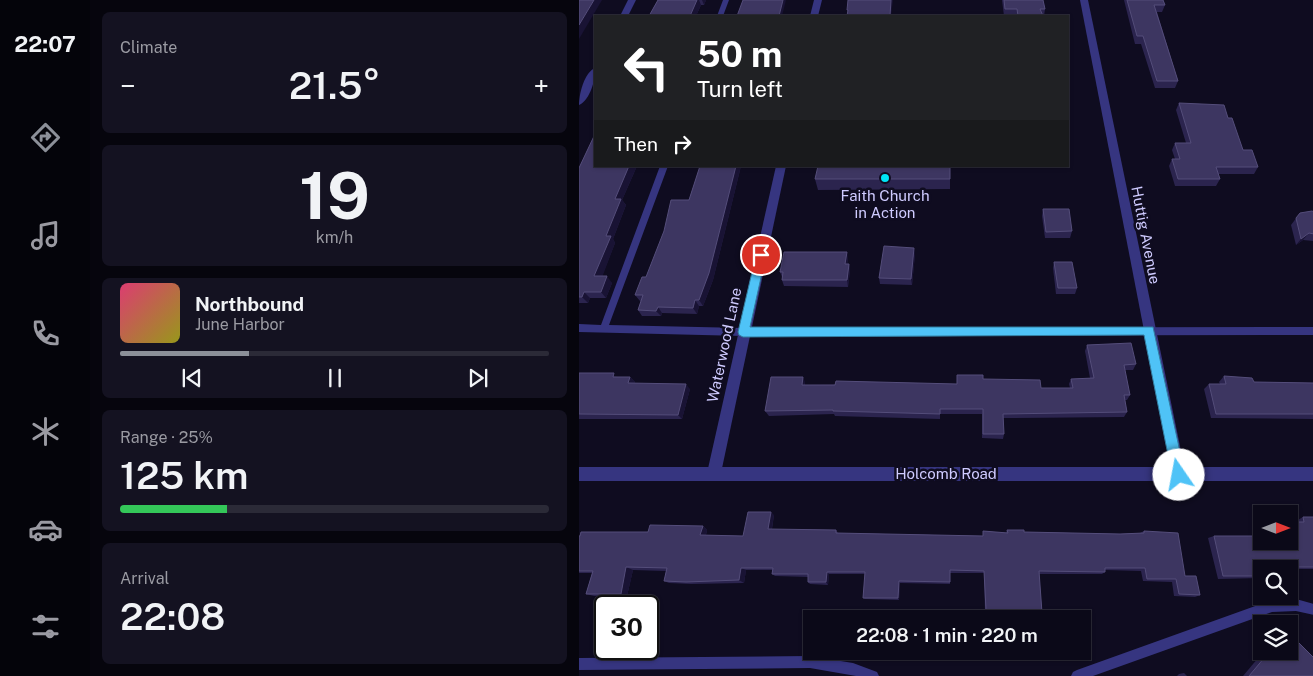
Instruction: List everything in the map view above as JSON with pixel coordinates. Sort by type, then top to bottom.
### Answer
[{"type":"street","points":[[624,15],[632,0]]},
{"type":"street","points":[[815,15],[818,0]]},
{"type":"street","name":"Huttig Avenue","points":[[1085,0],[1179,475]]},
{"type":"street","points":[[579,102],[594,73]]},
{"type":"street","name":"Waterwood Lane","points":[[714,473],[743,332],[781,167]]},
{"type":"street","name":"Holcomb Road","points":[[579,474],[1313,474]]},
{"type":"lane","points":[[720,15],[726,0]]},
{"type":"lane","points":[[604,328],[664,167]]},
{"type":"lane","points":[[579,328],[743,332],[1313,331]]},
{"type":"lane","points":[[1077,676],[1273,606],[1296,605],[1313,610]]},
{"type":"lane","points":[[579,664],[810,662],[853,669],[873,676]]},
{"type":"building","points":[[579,0],[594,0],[579,25]]},
{"type":"building","points":[[658,0],[697,0],[690,15],[650,15]]},
{"type":"building","points":[[743,0],[783,0],[779,15],[737,15]]},
{"type":"building","points":[[848,0],[891,0],[890,15],[847,15]]},
{"type":"building","points":[[1004,0],[1043,0],[1045,9],[1040,9],[1043,15],[1018,15],[1017,9],[1005,9]]},
{"type":"building","points":[[1127,0],[1163,0],[1165,5],[1154,5],[1178,81],[1157,81],[1143,36],[1137,36]]},
{"type":"building","points":[[1179,103],[1224,105],[1228,118],[1232,118],[1243,150],[1252,150],[1258,167],[1216,167],[1220,179],[1178,179],[1172,159],[1180,159],[1175,143],[1191,143]]},
{"type":"building","points":[[594,136],[594,167],[629,167],[615,199],[621,199],[606,236],[611,236],[594,276],[607,276],[601,292],[584,292],[582,297],[579,297],[579,168]]},
{"type":"building","points":[[700,167],[736,167],[709,273],[699,300],[695,300],[693,308],[658,307],[656,311],[638,310],[643,295],[635,295],[642,277],[646,277],[664,231],[671,200],[689,200]]},
{"type":"building","points":[[818,167],[950,167],[950,179],[815,179]]},
{"type":"building","points":[[1043,209],[1069,209],[1072,231],[1046,232]]},
{"type":"building","points":[[1314,212],[1314,234],[1309,233],[1301,239],[1296,218],[1300,213]]},
{"type":"building","points":[[884,246],[914,248],[911,279],[879,278]]},
{"type":"building","points":[[784,252],[847,252],[845,264],[849,264],[847,280],[782,280],[783,272],[780,272]]},
{"type":"building","points":[[1054,262],[1072,262],[1077,288],[1058,288]]},
{"type":"building","points":[[1131,343],[1136,364],[1124,365],[1130,395],[1124,395],[1127,412],[1003,414],[1004,434],[983,434],[983,409],[940,409],[940,414],[833,410],[765,411],[771,377],[803,377],[802,385],[835,385],[836,381],[957,384],[957,375],[983,375],[983,379],[1040,380],[1041,388],[1073,388],[1071,379],[1094,378],[1087,345]]},
{"type":"building","points":[[579,373],[614,373],[613,377],[630,377],[628,383],[686,384],[678,415],[579,414]]},
{"type":"building","points":[[1224,376],[1252,378],[1254,382],[1314,383],[1314,414],[1216,414],[1209,384],[1226,384]]},
{"type":"building","points":[[748,512],[771,512],[768,529],[836,530],[836,533],[983,536],[983,531],[1008,533],[1007,530],[1024,530],[1024,532],[1120,534],[1144,533],[1144,531],[1178,533],[1185,576],[1196,576],[1200,595],[1179,594],[1176,579],[1147,579],[1145,568],[1105,568],[1105,572],[1039,571],[1042,610],[986,610],[984,571],[950,570],[950,582],[899,581],[898,598],[863,598],[865,572],[827,572],[826,582],[808,582],[808,574],[772,574],[773,568],[741,568],[739,580],[686,582],[664,581],[667,568],[626,567],[621,594],[586,594],[593,571],[579,571],[579,536],[581,532],[648,532],[650,525],[703,526],[700,535],[743,536]]},
{"type":"building","points":[[1303,517],[1314,517],[1314,567],[1298,567],[1298,560],[1253,560],[1253,576],[1223,576],[1214,536],[1253,536],[1253,550],[1298,550],[1298,522],[1304,522]]},
{"type":"building","points":[[1298,642],[1314,658],[1314,676],[1249,676],[1262,660],[1298,660]]},
{"type":"place","name":"Faith Church in Action","points":[[885,178]]},
{"type":"route","points":[[761,255],[743,332],[1149,330],[1179,475]]}]
